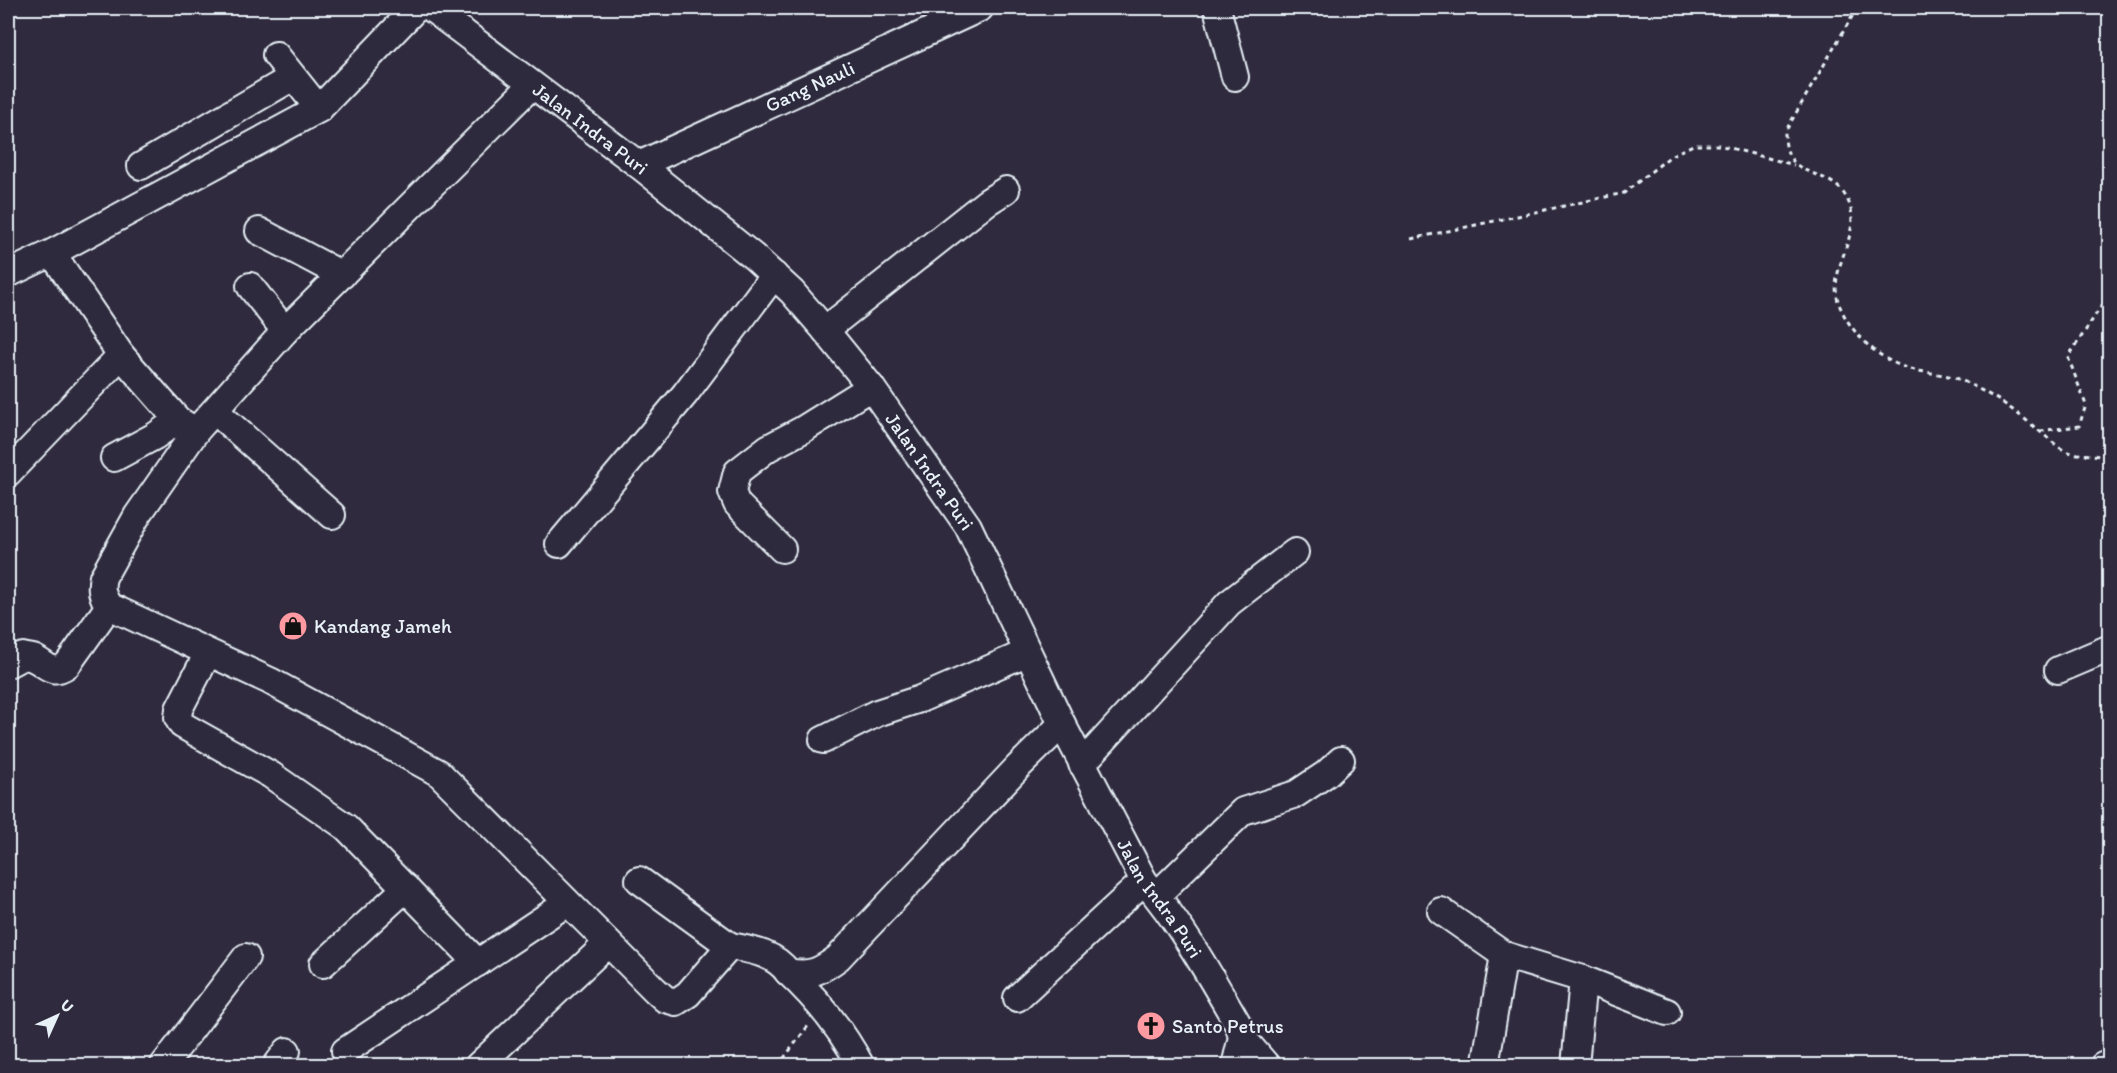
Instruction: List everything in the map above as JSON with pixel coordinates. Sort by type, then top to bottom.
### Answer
[{"type":"street","points":[[8,274],[52,253],[319,109],[416,8]]},
{"type":"street","name":"Jalan Indra Puri","points":[[431,8],[639,165],[774,275],[825,330],[871,387],[968,526],[1026,652],[1082,765],[1151,888],[1203,963],[1239,1026],[1242,1037],[1267,1065]]},
{"type":"street","name":"Gang Nauli","points":[[639,165],[980,8]]},
{"type":"street","points":[[1217,8],[1235,77]]},
{"type":"street","points":[[276,55],[319,109]]},
{"type":"street","points":[[141,166],[293,76]]},
{"type":"street","points":[[114,458],[155,436],[187,426],[215,411],[285,331],[532,85]]},
{"type":"street","points":[[825,330],[987,202],[1006,190]]},
{"type":"street","points":[[260,231],[342,275]]},
{"type":"street","points":[[52,253],[121,355],[187,426]]},
{"type":"street","points":[[558,544],[685,394],[774,275]]},
{"type":"street","points":[[250,285],[285,331]]},
{"type":"street","points":[[8,472],[121,355]]},
{"type":"street","points":[[782,549],[737,504],[732,492],[737,472],[768,448],[802,430],[871,387]]},
{"type":"street","points":[[215,411],[332,515]]},
{"type":"street","points":[[187,426],[103,578],[101,588],[103,598],[109,606],[270,681],[439,773],[665,999],[676,1002],[688,994],[730,946]]},
{"type":"street","points":[[1082,765],[1229,603],[1295,552]]},
{"type":"street","points":[[8,664],[23,656],[33,658],[47,669],[60,670],[67,665],[109,606]]},
{"type":"street","points":[[2058,670],[2109,648]]},
{"type":"street","points":[[208,652],[179,709],[178,718],[182,725],[271,775],[346,827],[478,963]]},
{"type":"street","points":[[823,740],[878,713],[920,699],[1026,652]]},
{"type":"street","points":[[788,972],[806,975],[824,968],[838,958],[1018,767],[1062,724]]},
{"type":"street","points":[[1017,998],[1243,811],[1296,794],[1326,774],[1341,760]]},
{"type":"street","points":[[639,880],[730,946],[757,951],[782,963],[834,1022],[861,1065]]},
{"type":"street","points":[[323,964],[406,888]]},
{"type":"street","points":[[345,1051],[567,903]]},
{"type":"street","points":[[1441,911],[1504,955],[1583,979],[1667,1012]]},
{"type":"street","points":[[478,1065],[608,943]]},
{"type":"street","points":[[1485,1065],[1504,955]]},
{"type":"street","points":[[163,1065],[246,957]]},
{"type":"street","points":[[1575,1065],[1583,979]]},
{"type":"street","points":[[1235,1065],[1242,1037]]},
{"type":"street","points":[[2103,1065],[2109,1063]]},
{"type":"path","points":[[1796,166],[1789,157],[1785,145],[1785,132],[1857,8]]},
{"type":"path","points":[[1410,239],[1624,193],[1672,155],[1693,146],[1719,144],[1796,166],[1837,185],[1843,191],[1851,208],[1852,229],[1837,269],[1836,294],[1840,307],[1856,332],[1875,350],[1909,369],[1932,372],[1970,384],[2000,402],[2067,452],[2098,455],[2109,460]]},
{"type":"path","points":[[2040,431],[2079,426],[2086,405],[2068,357],[2109,293]]},
{"type":"path","points":[[778,1065],[822,1008]]},
{"type":"place","name":"Kandang Jameh","points":[[293,626]]},
{"type":"place","name":"Santo Petrus","points":[[1151,1026]]}]
